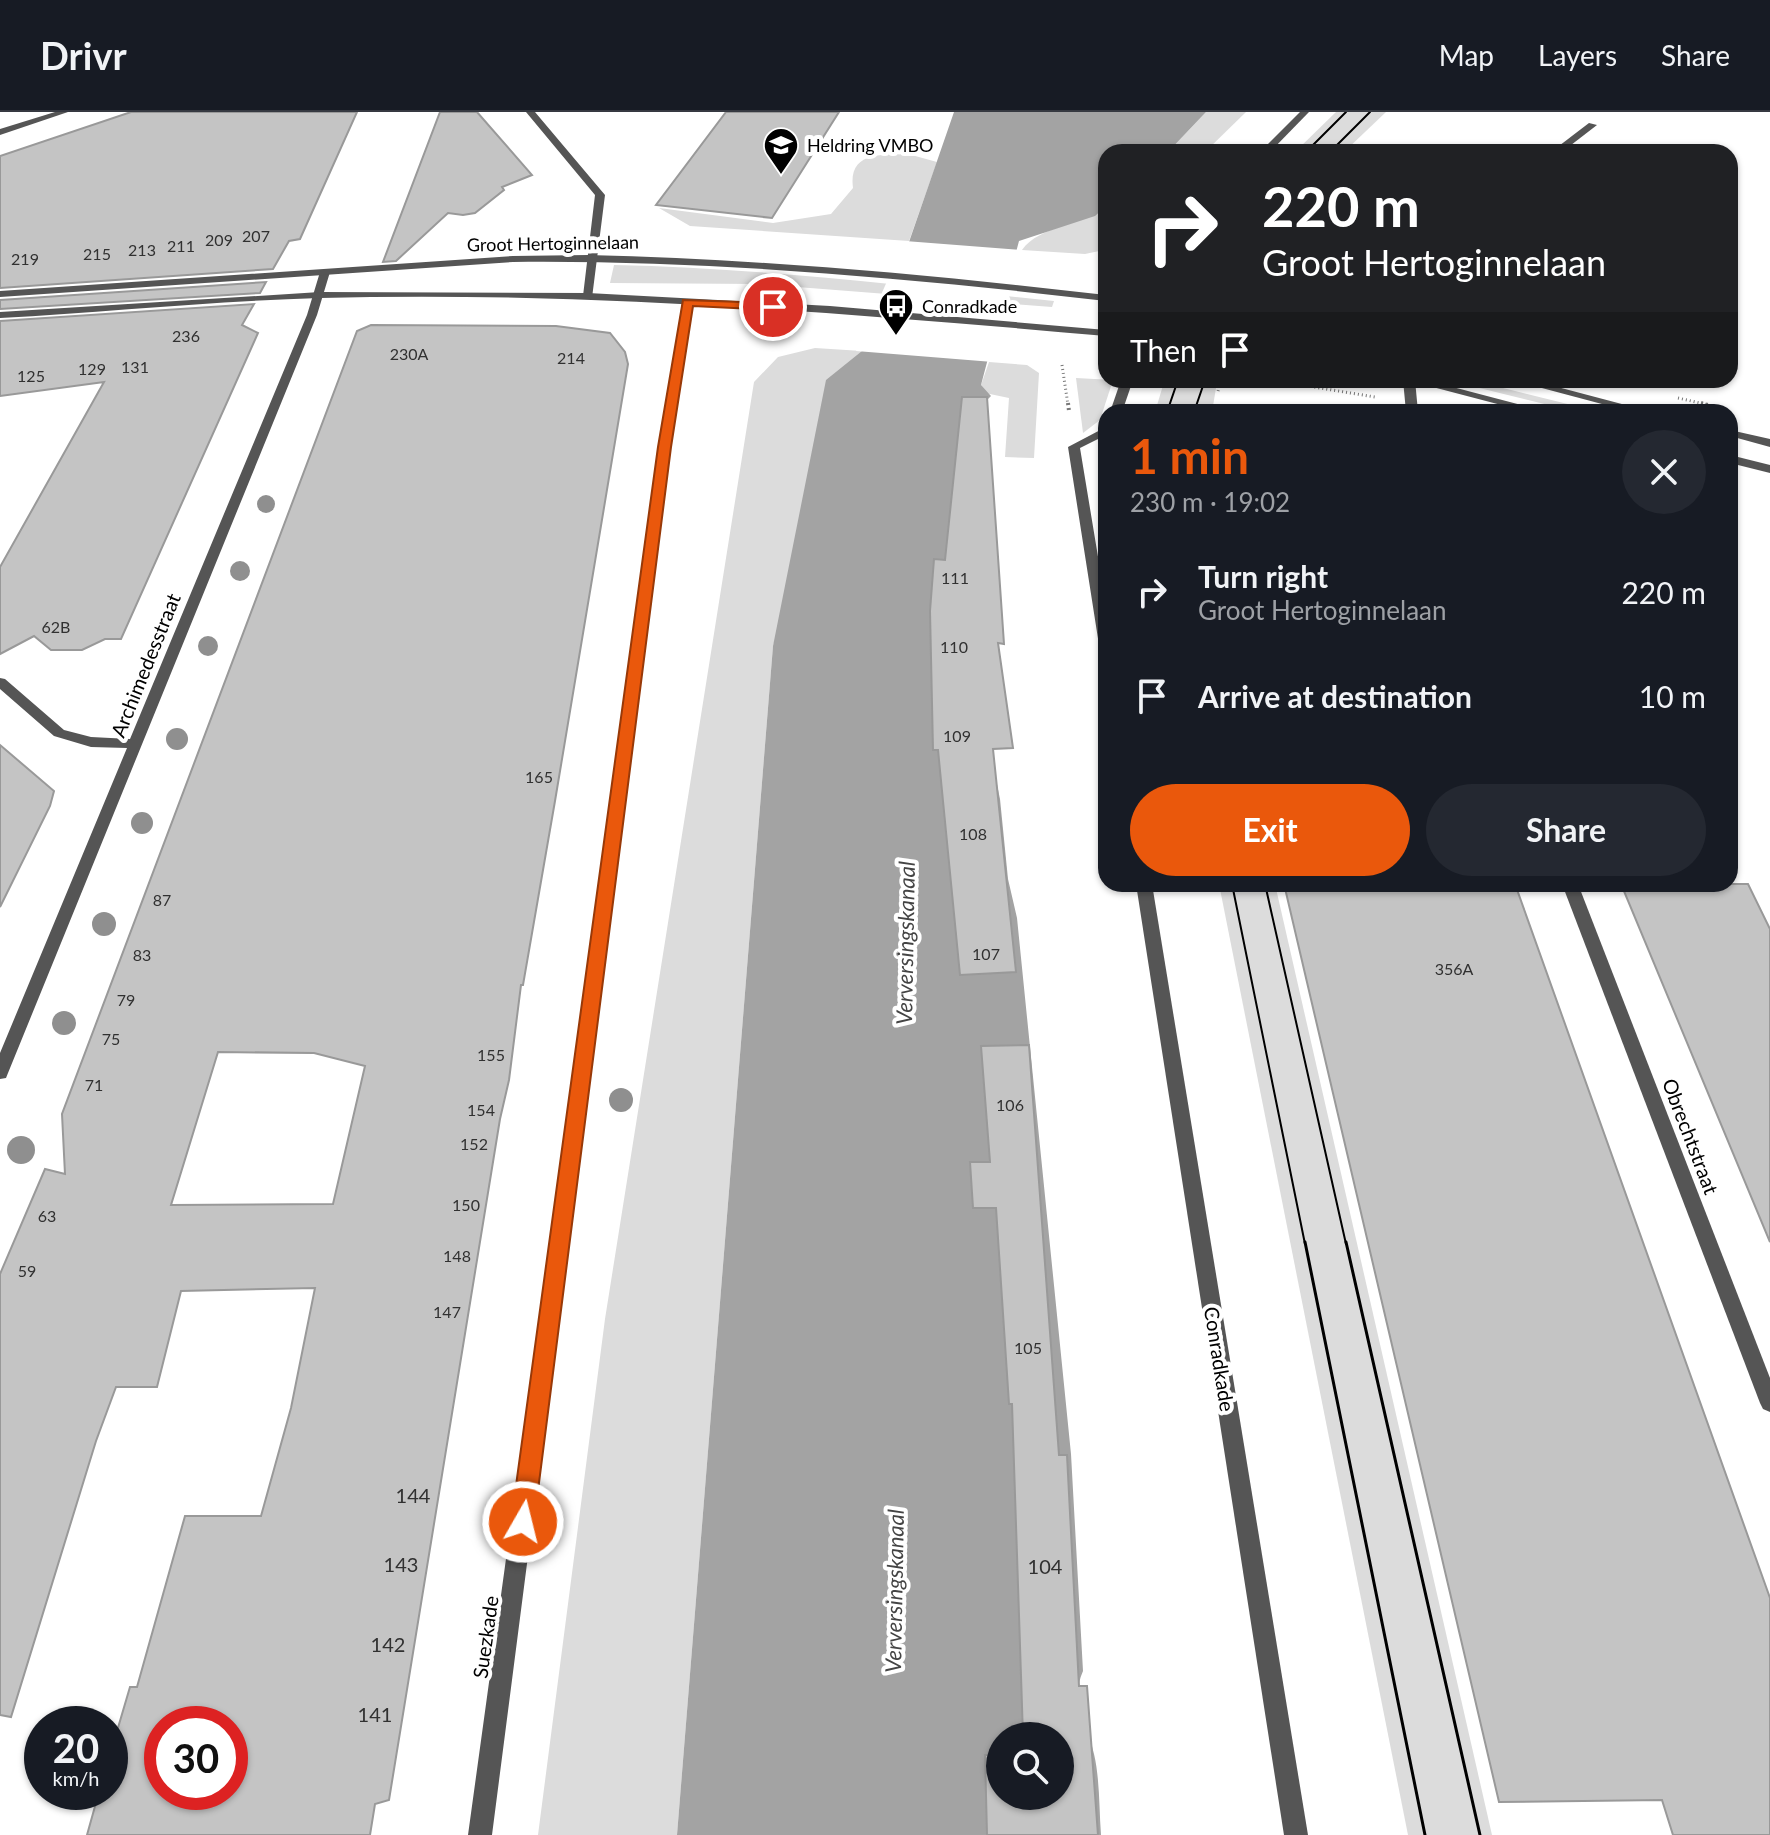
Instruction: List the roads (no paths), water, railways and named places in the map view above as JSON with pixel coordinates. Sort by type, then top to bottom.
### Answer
[{"type":"street","points":[[0,132],[64,112]]},
{"type":"street","points":[[530,112],[600,195],[588,296]]},
{"type":"street","points":[[1273,144],[1305,112]]},
{"type":"street","points":[[1567,144],[1592,125]]},
{"type":"street","name":"Groot Hertoginnelaan","points":[[0,294],[513,259],[593,258],[845,270],[1098,297]]},
{"type":"street","name":"Archimedesstraat","points":[[0,1073],[320,295],[325,272]]},
{"type":"street","points":[[0,315],[320,295],[588,296],[830,309],[1036,324],[1098,332]]},
{"type":"street","name":"Suezkade","points":[[480,1835],[665,447],[687,303]]},
{"type":"street","points":[[1443,388],[1509,404]]},
{"type":"street","points":[[1550,388],[1614,404]]},
{"type":"street","points":[[1098,434],[1074,447],[1098,596]]},
{"type":"street","points":[[1738,435],[1770,443]]},
{"type":"street","points":[[1738,461],[1770,469]]},
{"type":"street","points":[[0,682],[59,733],[91,742],[134,744]]},
{"type":"street","name":"Conradkade","points":[[1145,892],[1296,1835]]},
{"type":"street","name":"Obrechtstraat","points":[[1573,892],[1770,1403]]},
{"type":"water","name":"Verversingskanaal","points":[[954,112],[1206,112],[1176,144],[1098,144],[1098,213],[1019,241],[981,385],[991,396],[985,402],[985,727],[1000,799],[1008,879],[1017,918],[1071,1454],[1083,1671],[1078,1693],[1096,1764],[1101,1835],[677,1835],[773,646],[826,380],[862,351],[909,242]]},
{"type":"tram line","points":[[1314,144],[1346,112]]},
{"type":"tram line","points":[[1338,144],[1370,112]]},
{"type":"tram line","points":[[1170,404],[1175,388]]},
{"type":"tram line","points":[[1197,404],[1202,388]]},
{"type":"tram line","points":[[1234,892],[1305,1244]]},
{"type":"tram line","points":[[1267,892],[1346,1244]]},
{"type":"tram line","points":[[1305,1242],[1425,1835]]},
{"type":"tram line","points":[[1346,1242],[1480,1835]]},
{"type":"place","name":"Heldring VMBO","points":[[781,176]]},
{"type":"place","name":"Conradkade","points":[[896,337]]}]
